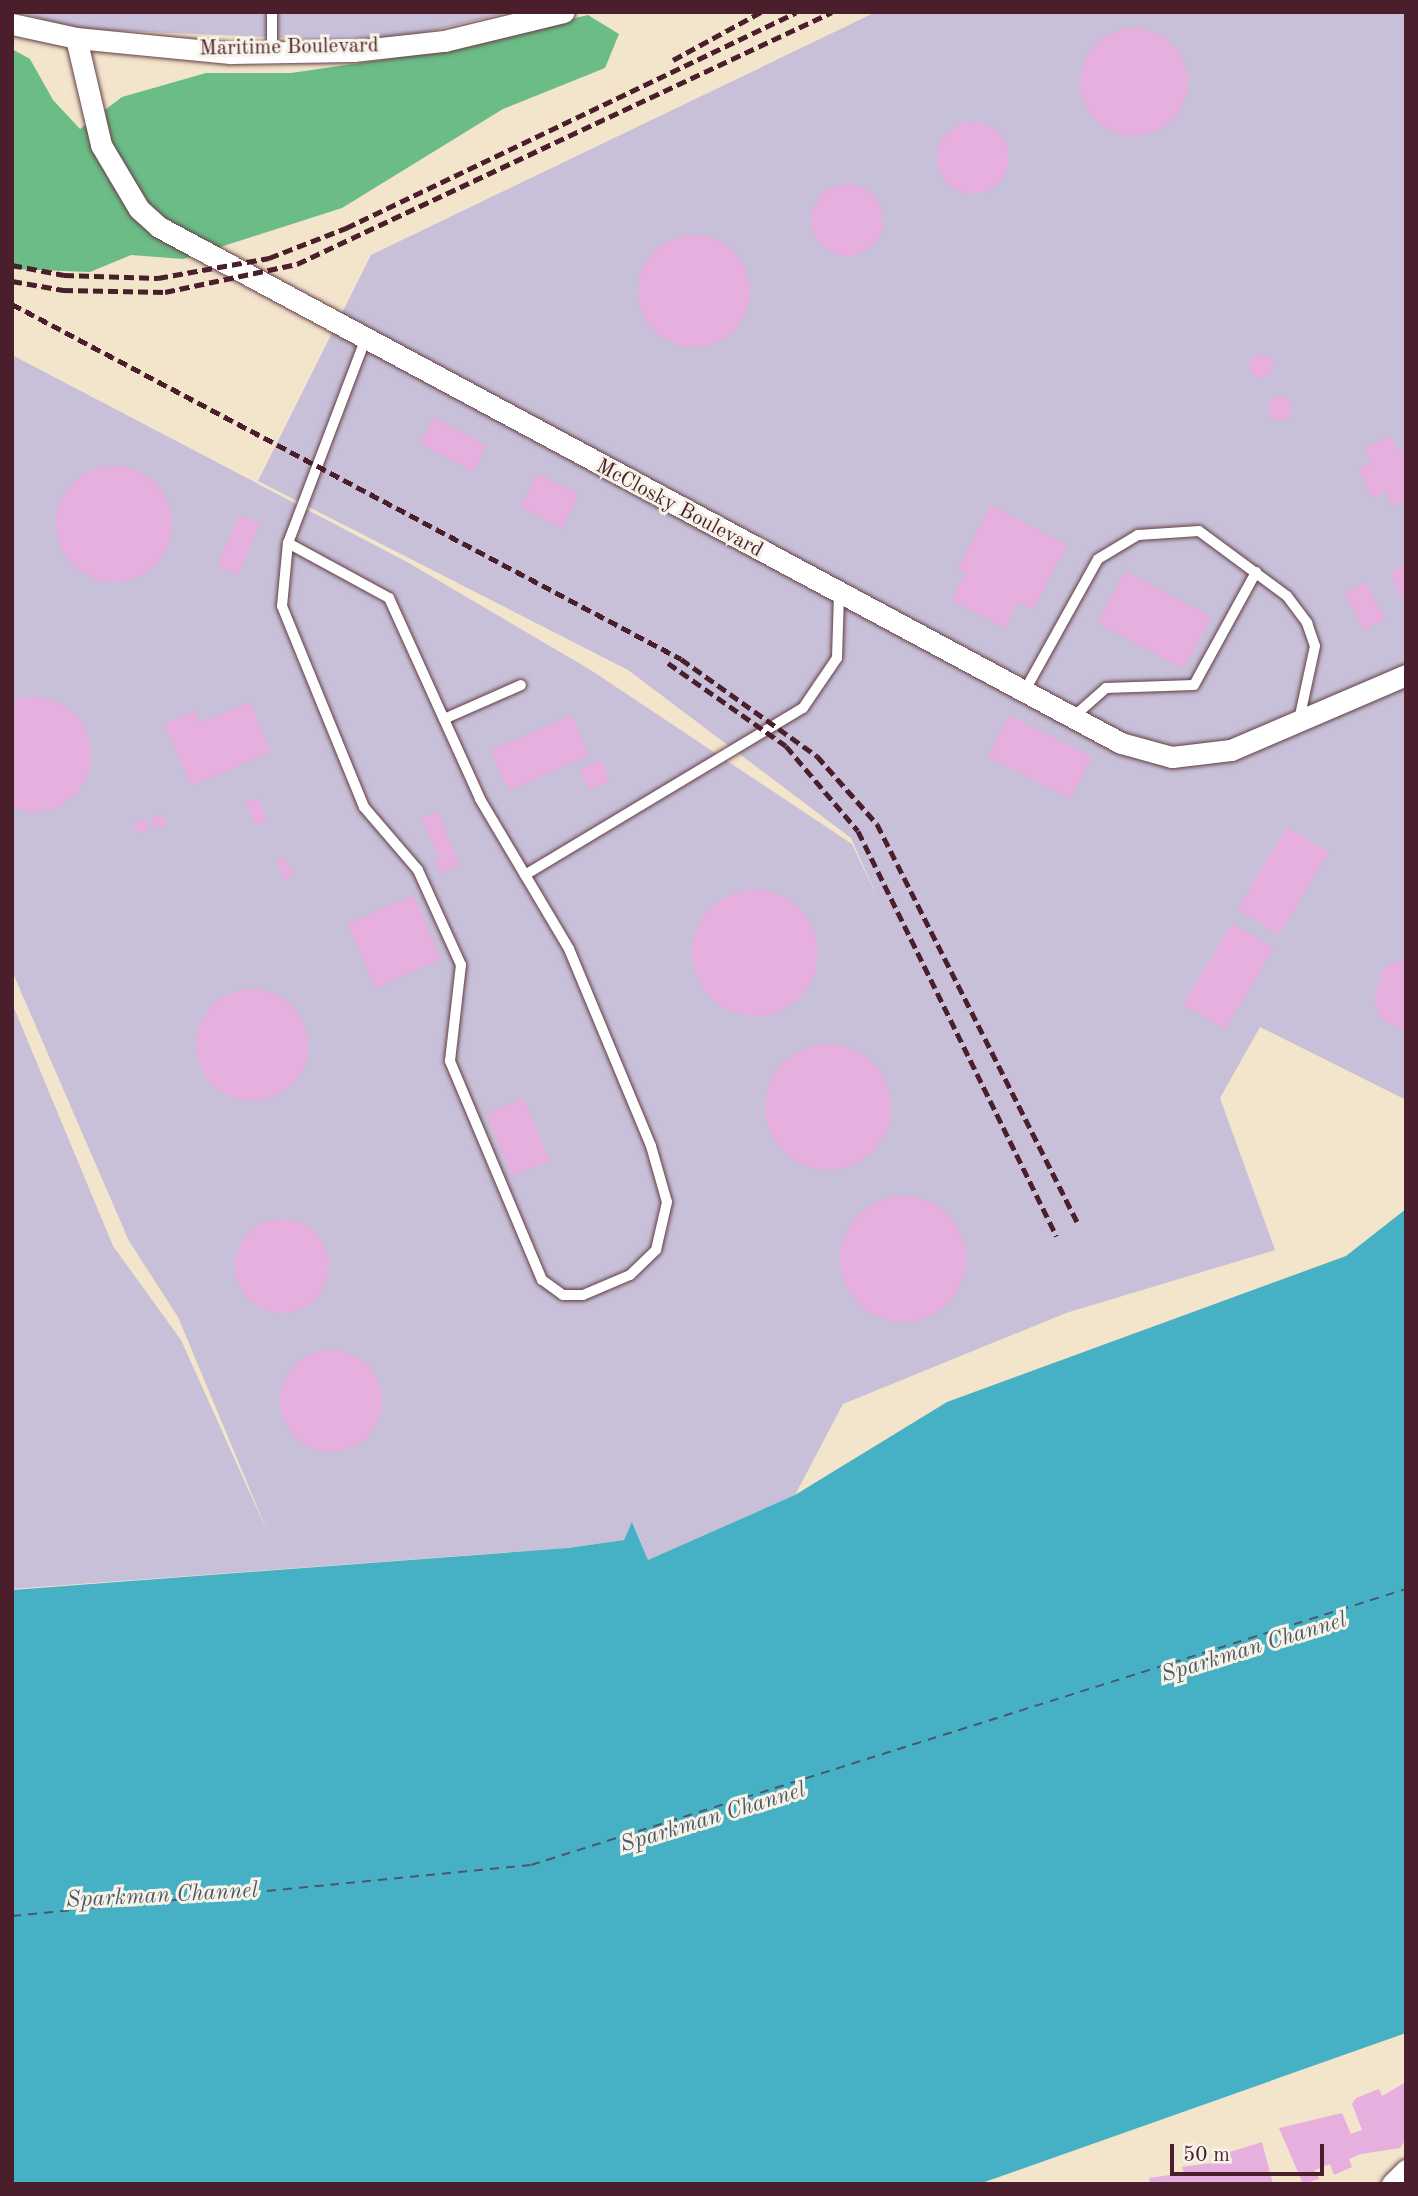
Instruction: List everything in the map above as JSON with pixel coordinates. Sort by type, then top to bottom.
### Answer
[{"type":"street","name":"Maritime Boulevard","points":[[12,24],[76,38],[272,52],[444,41],[564,12]]},
{"type":"street","name":"McClosky Boulevard","points":[[76,38],[100,145],[139,209],[191,247],[364,342],[1072,718],[1145,753],[1172,757],[1231,750],[1406,675]]},
{"type":"street","points":[[1392,2184],[1406,2170]]},
{"type":"lane","points":[[272,12],[272,52]]},
{"type":"lane","points":[[288,543],[389,598],[444,719],[526,875],[569,949],[667,1202],[656,1250],[630,1275],[583,1294],[563,1295],[542,1280],[450,1061],[461,965],[418,870],[364,807],[282,606],[288,543],[364,342]]},
{"type":"lane","points":[[1024,692],[1098,559],[1118,543],[1158,531],[1199,531],[1287,596],[1312,634],[1314,657],[1298,723]]},
{"type":"lane","points":[[1072,718],[1106,688],[1194,685],[1256,572]]},
{"type":"lane","points":[[526,875],[803,708],[837,658],[839,594]]},
{"type":"lane","points":[[444,719],[521,685]]},
{"type":"shaded area","points":[[20,12],[510,12],[385,42],[74,29]]},
{"type":"shaded area","points":[[876,12],[1406,12],[1406,1100],[1260,1027],[1220,1098],[1275,1250],[1066,1313],[843,1404],[795,1495],[648,1560],[633,1523],[624,1540],[568,1548],[12,1589],[12,1003],[113,1246],[181,1340],[268,1533],[178,1317],[129,1241],[12,971],[12,355],[407,562],[589,669],[852,844],[879,901],[851,838],[628,670],[258,481],[371,255]]},
{"type":"green space","points":[[588,15],[619,34],[605,68],[503,109],[342,208],[183,259],[131,255],[90,272],[12,269],[12,49],[30,59],[53,100],[80,129],[122,97],[206,73],[291,73],[422,54]]},
{"type":"water","name":"Sparkman Channel","points":[[1406,1209],[1406,2033],[979,2184],[12,2184],[12,1590],[568,1548],[624,1540],[632,1522],[648,1560],[795,1495],[947,1402],[1346,1256]]},
{"type":"building","points":[[1134,28],[1155,32],[1172,44],[1184,61],[1188,82],[1184,103],[1172,120],[1155,132],[1134,136],[1113,132],[1096,120],[1084,103],[1080,82],[1084,61],[1096,44],[1113,32]]},
{"type":"building","points":[[973,122],[993,128],[1003,138],[1009,158],[1003,178],[993,188],[973,194],[953,188],[943,178],[937,158],[943,138],[953,128]]},
{"type":"building","points":[[847,184],[867,190],[877,200],[883,220],[877,240],[867,250],[847,256],[827,250],[817,240],[811,220],[817,200],[827,190]]},
{"type":"building","points":[[694,235],[715,240],[733,252],[745,270],[750,291],[745,312],[733,330],[715,342],[694,347],[673,342],[655,330],[643,312],[638,291],[643,270],[655,252],[673,240]]},
{"type":"building","points":[[1261,354],[1272,361],[1273,366],[1266,377],[1261,378],[1250,371],[1249,366],[1256,355]]},
{"type":"building","points":[[1280,397],[1288,401],[1292,409],[1288,417],[1280,421],[1272,417],[1268,409],[1272,401]]},
{"type":"building","points":[[434,417],[487,445],[473,472],[420,443]]},
{"type":"building","points":[[1391,436],[1397,451],[1406,447],[1406,500],[1392,506],[1385,492],[1372,498],[1358,469],[1371,463],[1364,448]]},
{"type":"building","points":[[114,466],[136,471],[155,483],[167,502],[172,524],[167,546],[155,565],[136,577],[114,582],[92,577],[73,565],[61,546],[56,524],[61,502],[73,483],[92,471]]},
{"type":"building","points":[[538,473],[579,495],[562,529],[520,507]]},
{"type":"building","points":[[991,505],[1067,545],[1033,610],[1019,602],[1005,628],[951,600],[965,574],[957,570]]},
{"type":"building","points":[[239,515],[260,524],[238,576],[217,567]]},
{"type":"building","points":[[1406,565],[1406,607],[1390,573]]},
{"type":"building","points":[[1125,571],[1212,617],[1184,669],[1097,623]]},
{"type":"building","points":[[1366,582],[1385,619],[1364,630],[1345,593]]},
{"type":"building","points":[[36,696],[61,703],[81,720],[91,744],[90,770],[78,793],[57,808],[31,813],[12,807],[12,700]]},
{"type":"building","points":[[250,702],[271,752],[191,786],[164,724],[195,711],[200,723]]},
{"type":"building","points":[[571,715],[589,755],[509,791],[491,751]]},
{"type":"building","points":[[1009,715],[1092,757],[1071,799],[988,757]]},
{"type":"building","points":[[601,760],[610,781],[589,790],[580,769]]},
{"type":"building","points":[[257,797],[267,820],[256,825],[246,802]]},
{"type":"building","points":[[438,811],[459,866],[441,874],[434,859],[440,857],[421,818]]},
{"type":"building","points":[[159,814],[164,816],[164,826],[159,828],[154,826],[152,821],[154,816]]},
{"type":"building","points":[[141,819],[146,821],[146,831],[141,833],[136,831],[134,826],[136,821]]},
{"type":"building","points":[[1287,827],[1329,852],[1280,935],[1238,909]]},
{"type":"building","points":[[285,857],[294,876],[285,880],[276,861]]},
{"type":"building","points":[[755,890],[779,895],[800,908],[813,929],[818,953],[813,977],[800,998],[779,1011],[755,1016],[731,1011],[710,998],[697,977],[692,953],[697,929],[710,908],[731,895]]},
{"type":"building","points":[[413,895],[441,959],[376,988],[347,924]]},
{"type":"building","points":[[1232,923],[1274,948],[1225,1030],[1183,1004]]},
{"type":"building","points":[[1406,958],[1406,1032],[1381,1018],[1374,1002],[1383,969]]},
{"type":"building","points":[[252,989],[274,993],[292,1005],[304,1023],[308,1045],[304,1067],[292,1085],[274,1097],[252,1101],[230,1097],[212,1085],[200,1067],[196,1045],[200,1023],[212,1005],[230,993]]},
{"type":"building","points":[[828,1044],[852,1049],[873,1062],[886,1083],[891,1107],[886,1131],[873,1152],[852,1165],[828,1170],[804,1165],[783,1152],[770,1131],[765,1107],[770,1083],[783,1062],[804,1049]]},
{"type":"building","points":[[524,1098],[549,1161],[511,1176],[486,1113]]},
{"type":"building","points":[[903,1196],[927,1201],[948,1214],[961,1235],[966,1259],[961,1283],[948,1304],[927,1317],[903,1322],[879,1317],[858,1304],[845,1283],[840,1259],[845,1235],[858,1214],[879,1201]]},
{"type":"building","points":[[282,1219],[300,1222],[315,1233],[326,1248],[329,1266],[326,1284],[315,1299],[300,1310],[282,1313],[264,1310],[249,1299],[238,1284],[235,1266],[238,1248],[249,1233],[264,1222]]},
{"type":"building","points":[[331,1350],[351,1354],[367,1365],[378,1381],[382,1401],[378,1421],[367,1437],[351,1448],[331,1452],[311,1448],[295,1437],[284,1421],[280,1401],[284,1381],[295,1365],[311,1354]]},
{"type":"building","points":[[1406,2082],[1406,2139],[1400,2148],[1361,2154],[1349,2159],[1352,2167],[1334,2175],[1330,2164],[1315,2170],[1319,2179],[1303,2184],[1279,2128],[1342,2113],[1351,2134],[1362,2130],[1352,2104],[1356,2098],[1379,2089],[1382,2096]]},
{"type":"building","points":[[1262,2142],[1273,2184],[1151,2184],[1149,2178],[1184,2173],[1182,2167],[1218,2162],[1217,2156]]},
{"type":"ferry route","points":[[12,1916],[531,1865],[1406,1589]]},
{"type":"railway","points":[[673,60],[761,12]]},
{"type":"railway","points":[[12,265],[64,275],[158,278],[269,258],[346,228],[796,12]]},
{"type":"railway","points":[[12,281],[63,290],[165,292],[297,264],[832,12]]},
{"type":"railway","points":[[12,304],[681,659],[817,756],[877,824],[1079,1225]]},
{"type":"railway","points":[[668,663],[786,746],[858,831],[1056,1236]]}]
